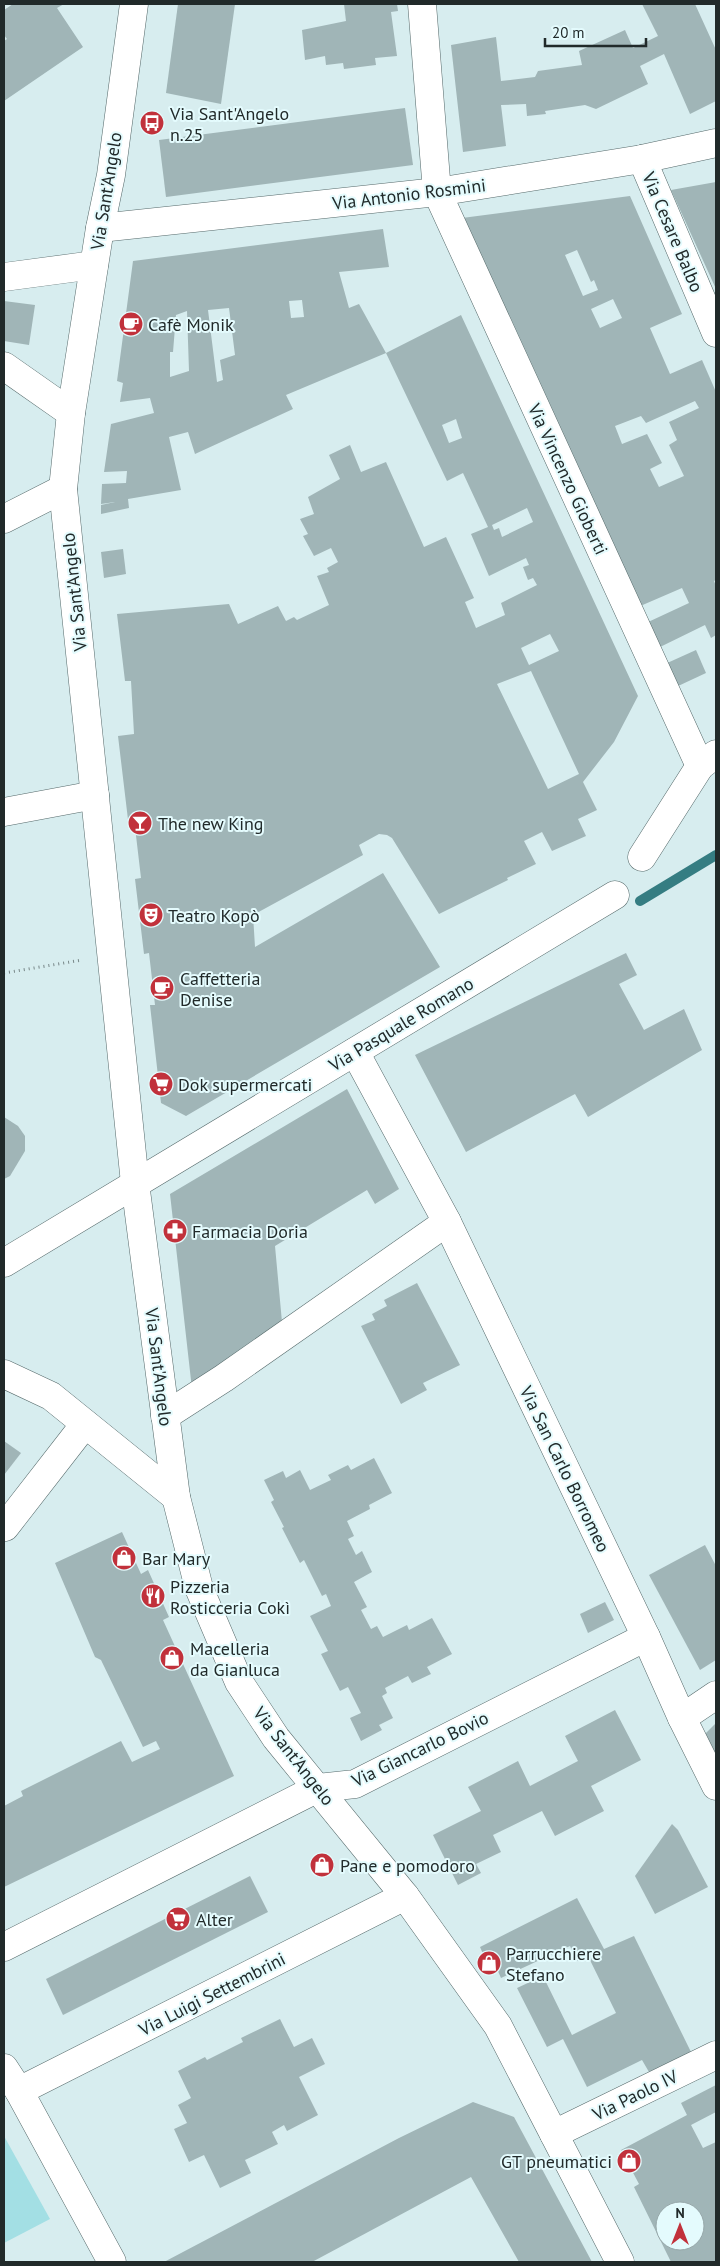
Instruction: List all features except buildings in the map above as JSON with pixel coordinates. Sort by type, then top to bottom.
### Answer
[{"type":"street","name":"Via Sant'Angelo","points":[[134,4],[110,175],[71,413],[63,489],[135,1184],[176,1497],[199,1588],[239,1682],[276,1738],[404,1896],[498,2026],[620,2262]]},
{"type":"street","points":[[422,4],[437,192]]},
{"type":"street","name":"Via Antonio Rosmini","points":[[100,228],[437,192],[642,159],[716,143]]},
{"type":"street","name":"Via Cesare Balbo","points":[[642,159],[716,333]]},
{"type":"street","name":"Via Vincenzo Gioberti","points":[[437,192],[708,760]]},
{"type":"street","points":[[4,276],[94,265]]},
{"type":"street","points":[[4,366],[71,413]]},
{"type":"street","points":[[4,519],[63,489]]},
{"type":"street","points":[[642,857],[708,760]]},
{"type":"street","points":[[4,812],[95,795]]},
{"type":"street","name":"Via Pasquale Romano","points":[[135,1184],[615,895]]},
{"type":"street","name":"Via San Carlo Borromeo","points":[[356,1052],[447,1222],[716,1786]]},
{"type":"street","points":[[4,1263],[135,1184]]},
{"type":"street","points":[[165,1416],[224,1378],[447,1222]]},
{"type":"street","points":[[4,1374],[51,1396],[176,1497]]},
{"type":"street","points":[[5,1527],[85,1424]]},
{"type":"street","name":"Via Giancarlo Bovio","points":[[4,1948],[318,1788],[355,1784],[646,1637]]},
{"type":"street","points":[[682,1718],[716,1695]]},
{"type":"street","name":"Via Luigi Settembrini","points":[[19,2091],[404,1896]]},
{"type":"street","name":"Via Paolo IV","points":[[554,2134],[716,2055]]},
{"type":"street","points":[[4,2068],[19,2091],[112,2262]]},
{"type":"path","points":[[4,973],[112,957]]},
{"type":"shaded area","points":[[4,2136],[50,2219],[4,2243]]},
{"type":"waterway","points":[[640,901],[716,855]]},
{"type":"place","name":"Via Sant'Angelo n.25","points":[[152,123]]},
{"type":"place","name":"Cafè Monik","points":[[131,324]]},
{"type":"place","name":"The new King","points":[[140,823]]},
{"type":"place","name":"Teatro Kopò","points":[[151,915]]},
{"type":"place","name":"Caffetteria Denise","points":[[162,988]]},
{"type":"place","name":"Dok supermercati","points":[[161,1084]]},
{"type":"place","name":"Farmacia Doria","points":[[175,1231]]},
{"type":"place","name":"Bar Mary","points":[[124,1558]]},
{"type":"place","name":"Pizzeria Rosticceria Cokì","points":[[153,1596]]},
{"type":"place","name":"Macelleria da Gianluca","points":[[172,1658]]},
{"type":"place","name":"Pane e pomodoro","points":[[322,1865]]},
{"type":"place","name":"Alter","points":[[178,1919]]},
{"type":"place","name":"Parrucchiere Stefano","points":[[489,1963]]},
{"type":"place","name":"GT pneumatici","points":[[629,2161]]}]
